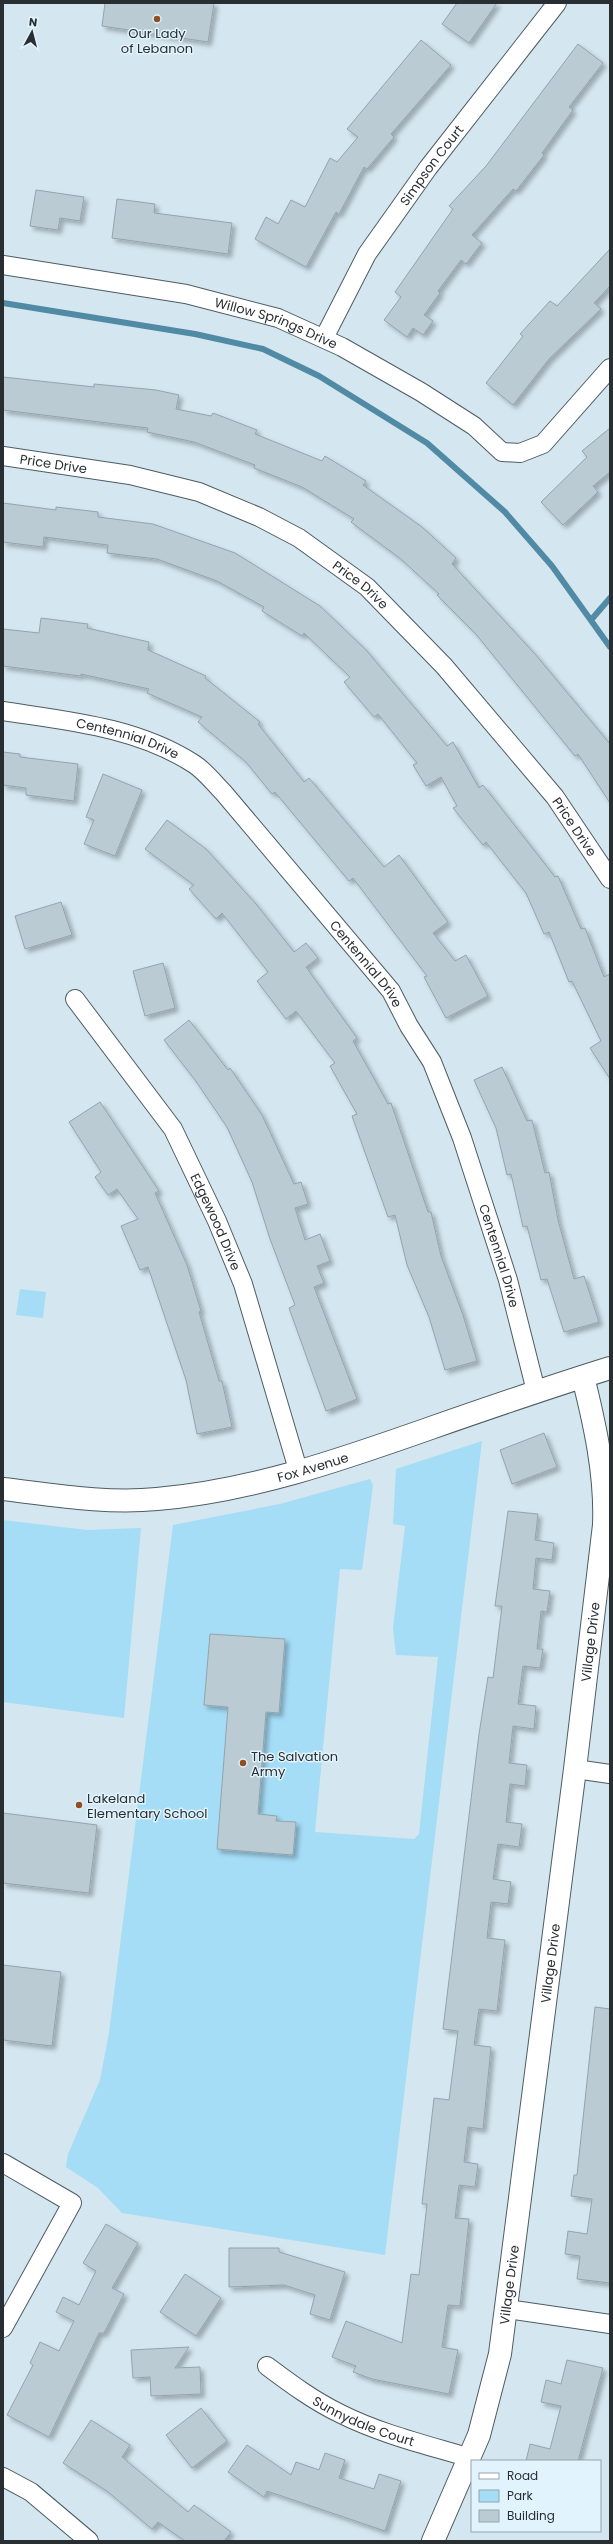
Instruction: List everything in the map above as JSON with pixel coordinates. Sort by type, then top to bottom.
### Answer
[{"type":"street","name":"Simpson Court","points":[[324,338],[367,254],[428,168],[557,3]]},
{"type":"street","name":"Willow Springs Drive","points":[[3,264],[186,294],[278,318],[324,338],[422,392],[474,426],[502,452],[520,453],[543,444],[610,368]]},
{"type":"street","name":"Price Drive","points":[[3,456],[130,475],[199,492],[259,517],[298,538],[367,587],[444,666],[555,797],[610,879]]},
{"type":"street","name":"Centennial Drive","points":[[3,711],[108,728],[167,748],[195,765],[223,792],[391,991],[409,1026],[432,1062],[462,1138],[508,1280],[536,1391]]},
{"type":"street","name":"Edgewood Drive","points":[[75,999],[173,1129],[217,1221],[243,1284],[298,1473]]},
{"type":"street","name":"Fox Avenue","points":[[3,1489],[83,1499],[144,1500],[212,1491],[298,1473],[536,1391],[610,1368]]},
{"type":"street","name":"Village Drive","points":[[433,2541],[470,2458],[492,2391],[507,2309],[607,1525],[602,1468],[583,1376]]},
{"type":"street","points":[[576,1769],[610,1774]]},
{"type":"street","points":[[3,2163],[72,2203],[3,2328]]},
{"type":"street","points":[[507,2309],[610,2324]]},
{"type":"street","name":"Sunnydale Court","points":[[267,2366],[302,2393],[341,2414],[389,2433],[470,2458]]},
{"type":"street","points":[[3,2477],[31,2492],[89,2541]]},
{"type":"green space","points":[[20,1289],[46,1292],[43,1318],[16,1315]]},
{"type":"green space","points":[[482,1441],[385,2255],[122,2213],[98,2188],[66,2167],[68,2154],[100,2080],[109,2033],[173,1525],[280,1504],[370,1479],[373,1485],[362,1570],[340,1569],[315,1832],[414,1839],[419,1834],[438,1657],[396,1655],[393,1628],[405,1526],[393,1524],[396,1469]]},
{"type":"green space","points":[[3,1520],[87,1530],[141,1528],[124,1718],[3,1702]]},
{"type":"building","name":"Our Lady of Lebanon","points":[[105,3],[214,3],[208,42],[102,26]]},
{"type":"building","points":[[457,3],[497,3],[469,43],[442,24]]},
{"type":"building","points":[[421,40],[451,65],[391,134],[394,137],[367,169],[364,167],[339,214],[336,212],[306,267],[255,239],[266,217],[278,224],[291,200],[305,207],[330,158],[337,162],[358,137],[347,129]]},
{"type":"building","points":[[578,44],[603,63],[569,107],[573,110],[542,153],[544,155],[516,191],[513,189],[472,235],[482,243],[466,264],[461,260],[438,291],[440,293],[424,315],[433,321],[423,335],[413,328],[407,337],[384,320],[401,297],[395,292],[453,209],[449,206],[486,166]]},
{"type":"building","points":[[36,190],[84,197],[80,221],[60,218],[58,230],[30,226]]},
{"type":"building","points":[[117,199],[155,204],[154,213],[232,223],[228,254],[112,238]]},
{"type":"building","points":[[610,249],[610,286],[594,303],[601,309],[549,359],[513,405],[486,383],[523,336],[520,334],[550,301],[557,306]]},
{"type":"building","points":[[3,377],[94,387],[94,384],[156,390],[179,395],[176,409],[211,416],[213,413],[257,430],[255,434],[322,461],[325,456],[366,481],[363,485],[422,527],[456,558],[452,564],[535,654],[610,744],[610,803],[578,754],[575,756],[475,633],[437,595],[439,594],[401,559],[351,522],[354,519],[302,487],[254,468],[255,465],[194,442],[147,432],[148,428],[3,410]]},
{"type":"building","points":[[610,428],[610,472],[593,486],[598,492],[563,525],[541,502],[587,457],[582,451]]},
{"type":"building","points":[[3,503],[56,510],[56,507],[98,512],[98,517],[153,524],[235,553],[320,606],[366,650],[447,746],[453,742],[479,788],[483,785],[555,877],[558,876],[581,929],[585,928],[604,977],[610,974],[610,1079],[590,1048],[601,1041],[572,981],[569,982],[549,932],[544,934],[526,893],[486,842],[483,845],[453,808],[457,806],[441,777],[426,786],[413,765],[417,763],[378,714],[374,717],[344,682],[350,677],[304,633],[302,636],[262,611],[264,607],[217,581],[157,559],[107,553],[108,545],[44,537],[43,547],[3,542]]},
{"type":"building","points":[[41,618],[88,624],[87,628],[149,642],[148,650],[206,676],[205,678],[260,722],[258,724],[304,782],[309,778],[384,867],[399,855],[448,922],[433,933],[455,961],[466,955],[488,996],[446,1018],[424,977],[427,976],[353,878],[349,881],[275,792],[272,794],[246,762],[198,722],[202,717],[147,693],[149,689],[81,674],[81,676],[3,666],[3,629],[39,633]]},
{"type":"building","points":[[3,752],[20,754],[20,757],[78,764],[74,801],[26,795],[26,788],[3,785]]},
{"type":"building","points":[[103,774],[142,790],[115,856],[84,844],[94,820],[86,817]]},
{"type":"building","points":[[167,820],[206,849],[256,904],[294,952],[306,943],[318,958],[306,967],[357,1038],[353,1041],[388,1104],[391,1103],[428,1212],[431,1212],[441,1256],[463,1315],[477,1361],[445,1370],[429,1317],[407,1265],[395,1215],[388,1217],[352,1116],[357,1114],[330,1066],[335,1063],[296,1011],[286,1019],[257,981],[268,972],[222,913],[216,919],[189,889],[194,885],[145,849]]},
{"type":"building","points":[[61,902],[72,935],[25,949],[15,916]]},
{"type":"building","points":[[163,963],[175,1008],[145,1016],[133,971]]},
{"type":"building","points":[[189,1020],[228,1070],[230,1068],[262,1115],[294,1184],[301,1182],[308,1204],[295,1208],[305,1240],[320,1234],[330,1261],[317,1266],[324,1283],[314,1287],[357,1399],[326,1411],[289,1308],[295,1305],[270,1239],[252,1182],[227,1127],[195,1080],[164,1040]]},
{"type":"building","points":[[502,1067],[527,1121],[532,1120],[545,1173],[549,1172],[558,1220],[574,1279],[584,1276],[599,1322],[564,1332],[547,1279],[541,1280],[527,1226],[523,1227],[511,1174],[507,1175],[496,1128],[474,1080]]},
{"type":"building","points":[[100,1102],[159,1191],[155,1193],[187,1265],[201,1311],[199,1312],[219,1381],[222,1381],[232,1427],[197,1434],[186,1380],[148,1267],[140,1270],[121,1226],[138,1219],[117,1189],[108,1195],[95,1177],[101,1172],[69,1122]]},
{"type":"building","points":[[544,1433],[557,1467],[512,1484],[500,1450]]},
{"type":"building","points":[[508,1511],[538,1514],[535,1540],[554,1543],[552,1560],[536,1558],[533,1589],[550,1591],[547,1612],[541,1611],[537,1649],[543,1649],[540,1668],[523,1666],[518,1704],[536,1706],[534,1729],[513,1726],[509,1763],[527,1765],[525,1786],[510,1784],[506,1822],[522,1824],[519,1847],[498,1844],[493,1879],[511,1882],[508,1904],[491,1902],[487,1938],[505,1940],[497,2011],[479,2009],[474,2045],[491,2047],[483,2129],[468,2127],[464,2162],[478,2164],[475,2187],[459,2185],[455,2218],[469,2219],[460,2306],[448,2305],[442,2347],[458,2350],[449,2394],[372,2379],[353,2372],[356,2366],[332,2357],[346,2321],[402,2343],[411,2274],[419,2275],[427,2204],[422,2204],[434,2098],[449,2100],[458,2031],[443,2029],[479,1734],[488,1677],[493,1678],[502,1606],[495,1606]]},
{"type":"building","name":"The Salvation Army","points":[[210,1634],[285,1639],[279,1713],[266,1712],[258,1814],[277,1816],[276,1821],[296,1822],[293,1855],[217,1849],[228,1707],[204,1705]]},
{"type":"building","points":[[3,1813],[97,1825],[89,1893],[3,1883]]},
{"type":"building","points":[[3,1965],[61,1972],[52,2046],[3,2040]]},
{"type":"building","points":[[595,2007],[610,2009],[610,2283],[577,2279],[580,2256],[565,2254],[568,2231],[587,2234],[592,2199],[571,2196],[574,2175],[577,2175]]},
{"type":"building","points":[[106,2224],[138,2243],[112,2288],[124,2294],[104,2333],[99,2333],[49,2437],[7,2415],[33,2365],[30,2363],[40,2342],[59,2351],[74,2321],[56,2312],[63,2297],[79,2305],[96,2271],[83,2263]]},
{"type":"building","points":[[229,2248],[279,2248],[279,2252],[345,2272],[330,2320],[310,2314],[315,2295],[284,2285],[229,2287]]},
{"type":"building","points":[[185,2274],[221,2298],[196,2336],[160,2312]]},
{"type":"building","points":[[189,2347],[175,2368],[200,2367],[201,2394],[151,2396],[150,2377],[133,2378],[131,2350]]},
{"type":"building","points":[[567,2360],[603,2368],[578,2460],[526,2460],[530,2444],[550,2449],[561,2406],[541,2402],[546,2380],[561,2384]]},
{"type":"building","points":[[201,2408],[227,2441],[192,2468],[166,2435]]},
{"type":"building","points":[[91,2420],[130,2445],[122,2457],[188,2512],[194,2505],[231,2532],[224,2541],[185,2541],[158,2522],[152,2529],[107,2491],[63,2463]]},
{"type":"building","points":[[247,2445],[291,2475],[296,2462],[319,2470],[325,2453],[345,2460],[339,2478],[374,2489],[379,2474],[401,2481],[385,2531],[267,2491],[264,2497],[228,2472]]},
{"type":"waterway","points":[[3,303],[195,334],[263,349],[319,376],[427,443],[505,512],[552,566],[610,647]]},
{"type":"waterway","points":[[591,620],[610,598]]},
{"type":"place","name":"Our Lady of Lebanon","points":[[157,19]]},
{"type":"place","name":"The Salvation Army","points":[[243,1763]]},
{"type":"place","name":"Lakeland Elementary School","points":[[79,1805]]}]
